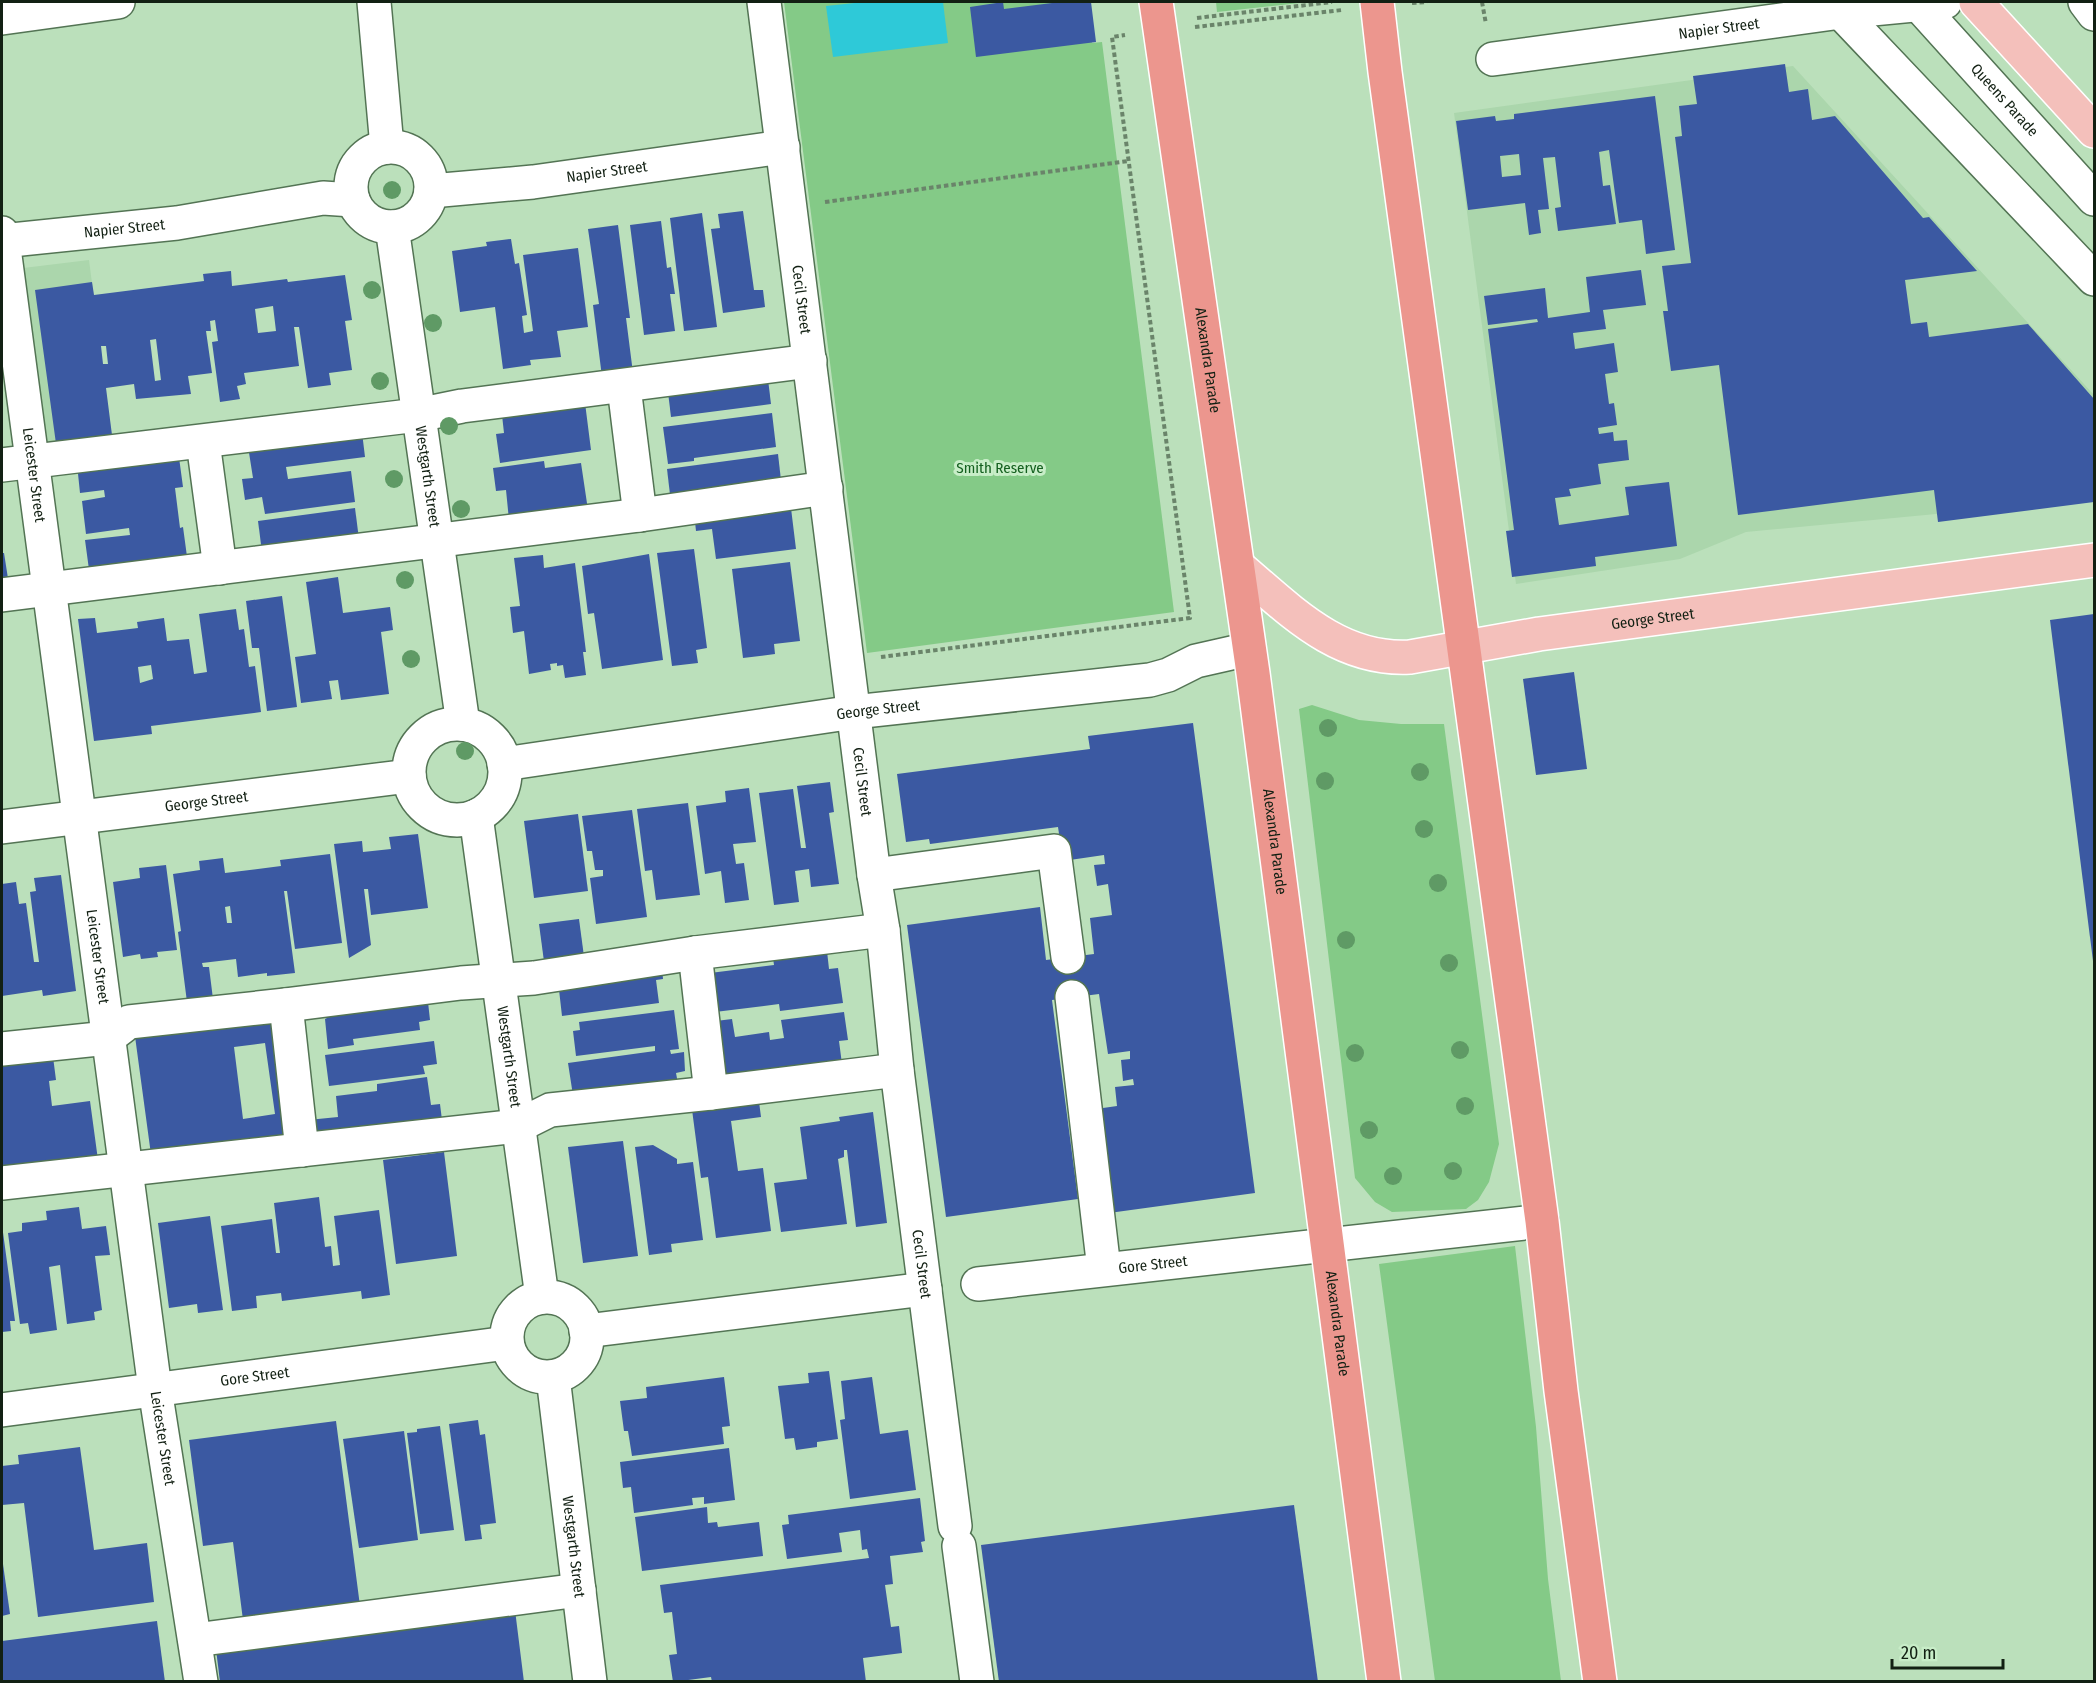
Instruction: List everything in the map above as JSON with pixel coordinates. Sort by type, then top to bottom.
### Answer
[{"type":"highway","name":"Alexandra Parade","points":[[1156,2],[1238,566],[1383,1682]]},
{"type":"highway","points":[[1377,2],[1386,84],[1542,1221],[1561,1390],[1600,1682]]},
{"type":"main road","points":[[1976,2],[2094,131]]},
{"type":"main road","name":"George Street","points":[[1238,566],[1305,622],[1339,643],[1356,650],[1393,658],[1514,638],[1713,610],[2094,560]]},
{"type":"street","points":[[2,18],[118,2]]},
{"type":"street","points":[[374,2],[387,147]]},
{"type":"street","name":"Cecil Street","points":[[764,2],[874,875],[883,930],[897,1070],[977,1682]]},
{"type":"street","name":"Napier Street","points":[[1493,59],[1836,7],[1926,2]]},
{"type":"street","name":"Queens Parade","points":[[1926,2],[2094,199]]},
{"type":"street","points":[[2085,2],[2094,14]]},
{"type":"street","points":[[1836,7],[2089,261]]},
{"type":"street","points":[[387,147],[409,150],[426,167],[430,178],[429,202],[423,213],[403,226],[380,226],[359,212],[353,201],[351,187],[360,161],[370,153],[387,147]]},
{"type":"street","name":"Napier Street","points":[[431,191],[533,182],[783,147]]},
{"type":"street","name":"Napier Street","points":[[2,238],[177,223],[323,198],[353,201]]},
{"type":"street","name":"Westgarth Street","points":[[392,227],[463,724]]},
{"type":"street","name":"Leicester Street","points":[[2,238],[17,463],[50,589],[155,1389],[201,1682]]},
{"type":"street","points":[[17,463],[418,415],[462,406],[810,362]]},
{"type":"street","points":[[624,387],[640,515]]},
{"type":"street","points":[[203,442],[220,568]]},
{"type":"street","points":[[2,595],[640,515],[826,488]]},
{"type":"street","name":"George Street","points":[[504,764],[854,712],[1150,680],[1168,675],[1196,661],[1249,649]]},
{"type":"street","points":[[449,724],[463,724],[475,728],[494,742],[504,764],[504,780],[499,795],[489,808],[476,816],[446,819],[432,813],[421,803],[413,790],[409,776],[410,762],[415,748],[435,729],[449,724]]},
{"type":"street","name":"George Street","points":[[2,827],[409,776]]},
{"type":"street","name":"Westgarth Street","points":[[476,816],[542,1297]]},
{"type":"street","points":[[874,875],[1054,851],[1068,957]]},
{"type":"street","points":[[2,1049],[108,1038],[129,1022],[461,983],[534,978],[695,953],[883,930]]},
{"type":"street","points":[[695,953],[711,1094]]},
{"type":"street","points":[[1072,997],[1104,1269]]},
{"type":"street","points":[[286,1005],[303,1150]]},
{"type":"street","points":[[2,1182],[518,1126],[550,1110],[711,1094],[897,1070]]},
{"type":"street","name":"Gore Street","points":[[978,1284],[1542,1221]]},
{"type":"street","points":[[586,1331],[925,1289]]},
{"type":"street","points":[[542,1297],[567,1302],[576,1309],[586,1331],[587,1344],[582,1356],[570,1370],[553,1377],[540,1377],[528,1373],[518,1365],[507,1343],[507,1330],[511,1318],[530,1300],[542,1297]]},
{"type":"street","name":"Gore Street","points":[[2,1410],[507,1343]]},
{"type":"street","name":"Westgarth Street","points":[[553,1377],[590,1682]]},
{"type":"street","points":[[195,1640],[579,1590]]},
{"type":"path","points":[[1197,18],[1332,2]]},
{"type":"path","points":[[1421,3],[1427,2]]},
{"type":"path","points":[[1196,27],[1345,10]]},
{"type":"path","points":[[848,661],[1190,618],[1112,37]]},
{"type":"path","points":[[821,203],[1128,160]]},
{"type":"shaded area","points":[[1793,66],[2094,395],[2094,499],[1746,532],[1680,559],[1516,584],[1454,113]]},
{"type":"shaded area","points":[[89,260],[113,444],[39,453],[15,269]]},
{"type":"green space","name":"Smith Reserve","points":[[784,2],[1086,2],[1092,43],[1102,42],[1174,612],[867,653]]},
{"type":"green space","points":[[1216,2],[1309,2],[1217,12]]},
{"type":"green space","points":[[1312,705],[1359,720],[1401,724],[1444,724],[1499,1144],[1489,1182],[1478,1200],[1466,1209],[1392,1212],[1375,1202],[1355,1178],[1299,709]]},
{"type":"green space","points":[[1515,1246],[1536,1427],[1548,1579],[1561,1681],[1435,1681],[1379,1264]]},
{"type":"water","points":[[864,2],[943,2],[948,43],[833,57],[826,6]]},
{"type":"building","points":[[1003,2],[1004,9],[1060,2],[1091,2],[1096,42],[976,57],[970,7]]},
{"type":"building","points":[[1785,64],[1789,92],[1808,89],[1812,120],[1835,116],[1923,218],[1929,217],[1977,271],[1905,280],[1911,324],[1927,322],[1929,337],[2028,324],[2094,399],[2094,502],[1938,522],[1934,490],[1738,515],[1719,365],[1671,371],[1663,311],[1668,311],[1662,266],[1691,263],[1675,137],[1682,136],[1679,106],[1697,104],[1693,76]]},
{"type":"building","points":[[1655,96],[1675,250],[1646,254],[1642,220],[1619,223],[1609,150],[1599,152],[1603,186],[1610,185],[1616,224],[1558,231],[1555,208],[1561,207],[1555,157],[1543,158],[1549,209],[1538,210],[1541,233],[1529,235],[1525,203],[1468,210],[1456,121],[1495,116],[1496,121],[1514,119],[1514,114]],"holes":[[[1519,154],[1521,175],[1502,177],[1500,156]]]},
{"type":"building","points":[[743,211],[754,290],[763,290],[765,307],[723,313],[711,229],[720,228],[718,214]]},
{"type":"building","points":[[702,213],[717,327],[684,331],[670,218]]},
{"type":"building","points":[[661,221],[667,268],[671,267],[675,294],[670,294],[675,331],[644,335],[630,225]]},
{"type":"building","points":[[618,225],[630,318],[626,318],[633,373],[602,377],[593,305],[599,304],[588,229]]},
{"type":"building","points":[[511,239],[515,264],[519,263],[527,315],[522,316],[524,333],[533,331],[523,255],[578,248],[588,327],[557,331],[561,357],[530,360],[531,365],[503,369],[495,307],[460,312],[452,251],[487,246],[486,242]]},
{"type":"building","points":[[1641,270],[1646,305],[1603,310],[1606,329],[1573,333],[1575,349],[1614,343],[1618,372],[1605,374],[1609,404],[1614,403],[1617,425],[1598,428],[1599,434],[1613,432],[1614,441],[1627,440],[1629,460],[1598,464],[1601,484],[1569,489],[1571,496],[1555,498],[1559,525],[1629,515],[1625,487],[1669,482],[1677,546],[1595,557],[1596,566],[1512,577],[1506,531],[1514,530],[1488,329],[1538,322],[1537,319],[1488,325],[1484,296],[1545,288],[1548,318],[1590,312],[1586,277]]},
{"type":"building","points":[[231,271],[232,286],[345,275],[352,320],[345,321],[352,370],[329,373],[331,385],[308,388],[299,327],[294,327],[299,366],[244,373],[246,384],[237,386],[240,399],[220,402],[212,342],[218,341],[215,320],[210,321],[211,331],[206,331],[212,373],[188,376],[191,394],[136,399],[134,384],[106,388],[113,443],[57,451],[35,290],[92,282],[94,295],[204,281],[203,274]],"holes":[[[273,306],[276,331],[258,333],[255,309]],[[156,339],[161,380],[155,381],[150,340]],[[101,346],[106,346],[108,364],[103,364]]]},
{"type":"building","points":[[767,371],[771,404],[671,417],[667,384]]},
{"type":"building","points":[[584,395],[591,450],[500,463],[496,434],[504,433],[501,406]]},
{"type":"building","points":[[772,413],[776,447],[694,458],[694,461],[668,464],[663,427]]},
{"type":"building","points":[[361,424],[365,457],[286,467],[288,479],[351,471],[355,502],[265,514],[262,497],[245,500],[242,479],[253,478],[247,440]]},
{"type":"building","points":[[178,450],[183,487],[175,488],[180,528],[183,527],[188,564],[90,577],[85,540],[130,535],[129,528],[86,534],[82,501],[105,497],[104,490],[80,493],[77,464]]},
{"type":"building","points":[[778,454],[782,489],[671,503],[667,469]]},
{"type":"building","points":[[544,461],[545,468],[581,463],[588,510],[509,520],[506,490],[496,491],[493,468]]},
{"type":"building","points":[[790,500],[796,549],[716,559],[712,529],[696,531],[694,513]]},
{"type":"building","points":[[355,508],[359,539],[262,552],[258,521]]},
{"type":"building","points":[[694,549],[707,648],[696,650],[698,663],[672,666],[657,553]]},
{"type":"building","points":[[2,553],[4,553],[9,585],[2,586]]},
{"type":"building","points":[[649,554],[663,660],[602,669],[594,613],[588,614],[582,566]]},
{"type":"building","points":[[543,555],[544,568],[575,563],[586,652],[583,652],[586,675],[565,678],[563,665],[557,666],[557,663],[550,664],[551,670],[529,674],[524,631],[513,633],[510,607],[520,606],[514,558]]},
{"type":"building","points":[[790,562],[800,641],[774,644],[775,654],[743,658],[732,569]]},
{"type":"building","points":[[338,577],[343,613],[390,607],[393,630],[381,632],[389,694],[341,700],[338,680],[329,681],[332,699],[301,703],[295,657],[316,654],[306,582]]},
{"type":"building","points":[[282,596],[297,707],[267,711],[259,648],[252,648],[246,601]]},
{"type":"building","points":[[236,609],[239,630],[244,629],[249,667],[255,666],[261,712],[151,726],[152,734],[94,741],[78,619],[95,618],[97,633],[138,628],[137,622],[164,618],[167,641],[189,639],[194,674],[207,672],[199,614]],"holes":[[[151,665],[153,679],[140,683],[138,667]]]},
{"type":"building","points":[[2094,614],[2094,961],[2093,961],[2050,620]]},
{"type":"building","points":[[1574,672],[1587,769],[1536,775],[1523,679]]},
{"type":"building","points":[[1193,723],[1255,1193],[1109,1213],[1096,1109],[1117,1106],[1115,1087],[1134,1085],[1133,1079],[1123,1081],[1121,1060],[1130,1059],[1130,1051],[1108,1054],[1099,994],[1052,1000],[1078,1199],[946,1217],[907,925],[1040,907],[1046,960],[1094,954],[1090,918],[1112,915],[1108,884],[1097,886],[1094,865],[1105,864],[1104,855],[1063,861],[1058,827],[930,844],[929,839],[906,842],[897,774],[1090,749],[1088,736]]},
{"type":"building","points":[[830,782],[834,812],[829,813],[839,884],[811,887],[809,869],[795,871],[799,902],[774,905],[759,793],[793,789],[801,848],[806,848],[797,786]]},
{"type":"building","points":[[749,788],[756,842],[733,844],[736,864],[744,863],[749,900],[725,903],[721,871],[705,874],[696,806],[726,802],[725,791]]},
{"type":"building","points":[[688,803],[700,895],[656,900],[652,870],[645,871],[637,809]]},
{"type":"building","points":[[632,810],[647,917],[596,924],[590,878],[603,876],[603,870],[595,870],[592,851],[587,851],[582,816]]},
{"type":"building","points":[[578,814],[588,891],[534,898],[524,821]]},
{"type":"building","points":[[418,834],[428,908],[371,915],[368,889],[364,889],[371,945],[349,958],[334,844],[362,841],[363,852],[391,849],[389,837]]},
{"type":"building","points":[[330,854],[342,943],[295,949],[287,891],[284,891],[295,973],[267,976],[267,973],[238,977],[236,959],[202,963],[203,967],[209,967],[213,999],[187,1002],[173,874],[200,870],[199,861],[223,858],[225,873],[281,866],[280,860]],"holes":[[[230,906],[232,923],[227,923],[225,907]]]},
{"type":"building","points":[[166,865],[177,950],[157,952],[158,957],[141,959],[140,954],[123,957],[113,882],[140,878],[139,868]]},
{"type":"building","points":[[61,875],[76,991],[43,996],[42,990],[2,996],[2,884],[16,882],[19,904],[26,903],[34,962],[39,962],[30,892],[36,891],[34,878]]},
{"type":"building","points":[[579,919],[585,964],[545,969],[539,924]]},
{"type":"building","points":[[827,951],[829,969],[838,968],[843,1003],[780,1011],[779,1004],[715,1012],[710,973],[774,965],[773,958]]},
{"type":"building","points":[[662,968],[663,979],[656,980],[659,1003],[562,1016],[558,981]]},
{"type":"building","points":[[427,993],[430,1020],[419,1022],[420,1030],[353,1039],[354,1045],[328,1049],[325,1002]]},
{"type":"building","points":[[276,1010],[294,1143],[152,1162],[134,1029]],"holes":[[[265,1043],[275,1114],[243,1119],[234,1047]]]},
{"type":"building","points":[[674,1010],[679,1049],[670,1050],[671,1054],[684,1052],[685,1071],[676,1073],[679,1089],[574,1102],[568,1063],[655,1051],[655,1046],[576,1056],[573,1031],[580,1030],[579,1022]]},
{"type":"building","points":[[844,1012],[848,1040],[839,1041],[842,1064],[724,1082],[716,1021],[732,1019],[735,1037],[769,1032],[770,1040],[784,1038],[781,1020]]},
{"type":"building","points":[[434,1041],[437,1064],[423,1066],[425,1074],[329,1086],[325,1055]]},
{"type":"building","points":[[52,1049],[56,1080],[49,1081],[52,1106],[90,1101],[98,1160],[2,1172],[2,1055]]},
{"type":"building","points":[[427,1077],[431,1105],[440,1104],[443,1128],[311,1145],[308,1120],[338,1117],[336,1096],[377,1091],[377,1084]]},
{"type":"building","points":[[758,1094],[761,1117],[731,1121],[738,1171],[763,1168],[771,1231],[716,1238],[708,1177],[701,1178],[691,1102]]},
{"type":"building","points":[[873,1112],[887,1223],[856,1227],[847,1150],[844,1150],[844,1157],[838,1159],[847,1224],[781,1232],[774,1183],[807,1179],[800,1127],[840,1121],[839,1117]]},
{"type":"building","points":[[623,1141],[638,1256],[583,1263],[568,1147]]},
{"type":"building","points":[[653,1145],[677,1159],[677,1164],[693,1162],[703,1240],[671,1244],[672,1252],[649,1255],[635,1147]]},
{"type":"building","points":[[444,1152],[457,1256],[396,1264],[383,1160]]},
{"type":"building","points":[[319,1197],[325,1247],[331,1246],[333,1266],[340,1265],[334,1216],[379,1210],[390,1295],[362,1299],[361,1291],[282,1301],[281,1293],[256,1296],[257,1308],[232,1311],[221,1226],[272,1219],[276,1253],[280,1253],[274,1203]]},
{"type":"building","points":[[79,1207],[82,1229],[106,1226],[110,1255],[95,1256],[102,1310],[94,1312],[95,1320],[67,1324],[60,1265],[49,1267],[57,1330],[30,1334],[28,1323],[20,1324],[8,1233],[22,1231],[22,1223],[47,1220],[46,1211]]},
{"type":"building","points":[[210,1216],[223,1310],[198,1313],[197,1304],[169,1308],[158,1223]]},
{"type":"building","points":[[2,1225],[15,1321],[10,1321],[11,1331],[2,1332]]},
{"type":"building","points":[[829,1371],[838,1439],[817,1442],[817,1447],[796,1450],[794,1438],[785,1439],[778,1386],[809,1383],[808,1373]]},
{"type":"building","points":[[724,1377],[730,1426],[722,1427],[724,1444],[632,1456],[628,1431],[624,1431],[620,1401],[647,1398],[646,1387]]},
{"type":"building","points":[[872,1377],[880,1434],[908,1430],[916,1490],[850,1499],[840,1420],[845,1419],[841,1381]]},
{"type":"building","points":[[478,1420],[480,1435],[485,1434],[496,1523],[480,1525],[482,1539],[465,1541],[449,1424]]},
{"type":"building","points":[[336,1421],[360,1606],[243,1620],[233,1542],[203,1546],[189,1440]]},
{"type":"building","points":[[440,1426],[454,1530],[420,1534],[407,1433],[417,1432],[417,1429]]},
{"type":"building","points":[[404,1431],[418,1540],[359,1548],[343,1439]]},
{"type":"building","points":[[80,1447],[94,1550],[147,1543],[154,1602],[38,1617],[24,1503],[2,1505],[2,1466],[19,1464],[18,1455]]},
{"type":"building","points":[[729,1448],[735,1500],[704,1504],[704,1497],[692,1498],[693,1505],[634,1513],[631,1487],[623,1488],[620,1462]]},
{"type":"building","points":[[920,1498],[925,1541],[921,1542],[923,1552],[890,1556],[893,1584],[885,1585],[891,1627],[899,1626],[902,1653],[863,1658],[866,1682],[712,1682],[711,1677],[673,1682],[669,1655],[677,1654],[672,1612],[664,1613],[660,1585],[869,1558],[867,1549],[862,1550],[860,1530],[839,1533],[842,1552],[787,1559],[782,1525],[789,1524],[788,1515]]},
{"type":"building","points":[[1294,1505],[1318,1682],[999,1682],[981,1545]]},
{"type":"building","points":[[707,1507],[708,1523],[717,1522],[718,1527],[759,1522],[763,1556],[642,1571],[635,1517]]},
{"type":"building","points":[[2,1557],[10,1614],[2,1616]]},
{"type":"building","points":[[514,1602],[524,1682],[220,1682],[215,1641]]},
{"type":"building","points":[[157,1621],[165,1682],[2,1682],[2,1641]]}]
